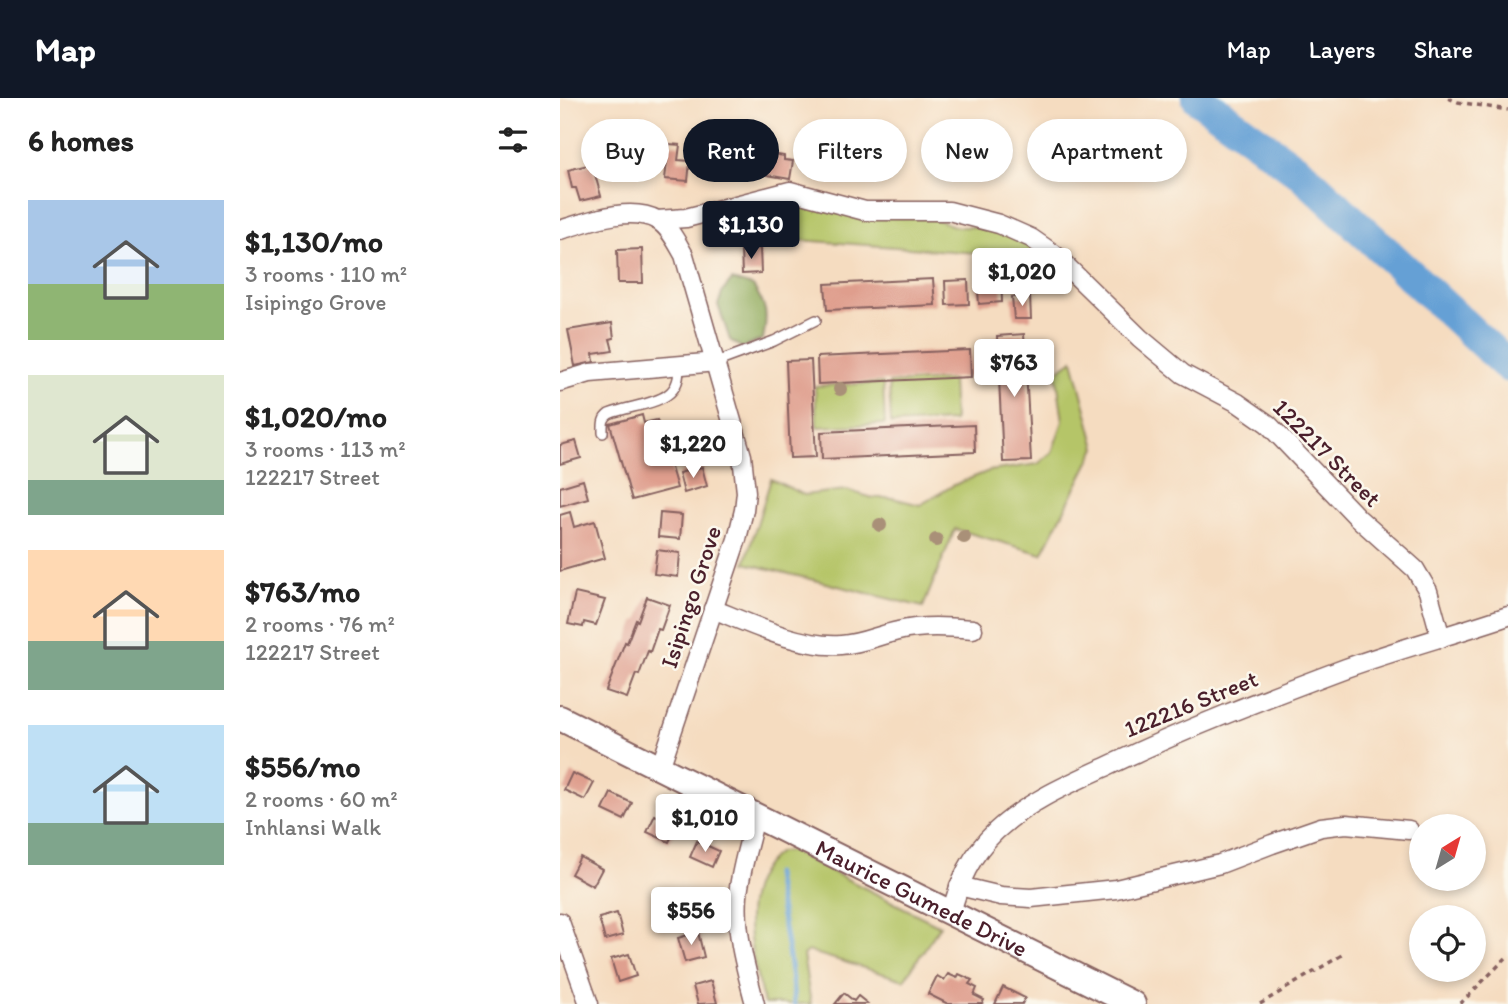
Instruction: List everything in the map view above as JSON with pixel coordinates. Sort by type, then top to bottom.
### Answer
[{"type":"street","name":"122217 Street","points":[[657,220],[686,218],[789,191],[865,211],[949,211],[987,220],[1031,238],[1054,254],[1140,338],[1183,374],[1238,403],[1268,424],[1358,518],[1415,569],[1427,591],[1441,638]]},
{"type":"street","points":[[560,230],[604,217],[624,215],[657,220]]},
{"type":"street","name":"Isipingo Grove","points":[[657,220],[672,234],[684,254],[742,456],[746,492],[737,539],[660,768]]},
{"type":"street","points":[[560,383],[590,373],[678,363],[717,362]]},
{"type":"street","points":[[713,609],[747,623],[822,645],[850,644],[901,630],[973,629]]},
{"type":"street","name":"122216 Street","points":[[951,914],[959,887],[974,855],[998,829],[1059,790],[1167,737],[1242,707],[1348,668],[1508,615]]},
{"type":"street","name":"Maurice Gumede Drive","points":[[560,718],[1133,1004]]},
{"type":"street","points":[[755,816],[738,895],[738,924],[743,958],[755,1004]]},
{"type":"street","points":[[959,887],[1023,898],[1116,890],[1220,864],[1321,827],[1346,824],[1409,830]]},
{"type":"street","points":[[560,922],[589,1004]]},
{"type":"lane","points":[[717,362],[774,341],[816,320]]},
{"type":"lane","points":[[603,433],[603,423],[609,414],[671,394],[679,381],[678,363]]},
{"type":"path","points":[[1448,98],[1508,110]]},
{"type":"path","points":[[1260,1004],[1342,955]]},
{"type":"path","points":[[1460,1004],[1508,956]]},
{"type":"green space","points":[[779,197],[835,212],[867,216],[924,215],[957,227],[983,227],[1020,238],[1047,258],[729,235],[735,226]]},
{"type":"green space","points":[[732,280],[753,286],[765,311],[763,339],[742,348],[730,340],[718,305],[723,291]]},
{"type":"green space","points":[[1073,360],[1096,448],[1042,554],[955,529],[923,607],[745,563],[771,479],[804,495],[846,490],[873,498],[893,498],[920,505],[954,485],[989,471],[1038,464],[1052,452],[1063,421],[1056,372]]},
{"type":"green space","points":[[952,380],[954,421],[891,424],[889,383]]},
{"type":"green space","points":[[883,383],[885,424],[817,427],[815,386]]},
{"type":"green space","points":[[791,851],[940,926],[904,980],[808,951],[803,955],[811,1004],[764,1004],[751,944],[750,903],[755,884],[764,867],[779,852]]},
{"type":"building","points":[[669,144],[680,145],[678,160],[683,160],[683,181],[669,179]]},
{"type":"building","points":[[779,155],[784,156],[784,160],[793,161],[790,179],[779,177]]},
{"type":"building","points":[[581,167],[581,182],[597,182],[601,196],[580,201],[576,188],[572,188],[568,170]]},
{"type":"building","points":[[760,248],[761,273],[742,274],[741,249]]},
{"type":"building","points":[[642,249],[643,283],[618,283],[617,250]]},
{"type":"building","points":[[1001,276],[1002,302],[979,304],[977,277]]},
{"type":"building","points":[[933,279],[935,305],[827,310],[825,284]]},
{"type":"building","points":[[968,280],[969,304],[946,305],[945,281]]},
{"type":"building","points":[[1030,296],[1031,319],[1014,319],[1012,297]]},
{"type":"building","points":[[612,323],[614,338],[610,339],[613,351],[593,354],[594,362],[575,366],[568,330]]},
{"type":"building","points":[[1024,334],[1031,461],[1003,462],[997,336]]},
{"type":"building","points":[[970,350],[971,377],[818,384],[817,357]]},
{"type":"building","points":[[811,360],[816,457],[790,458],[786,361]]},
{"type":"building","points":[[642,415],[644,423],[657,420],[677,488],[632,500],[610,424]]},
{"type":"building","points":[[974,425],[975,452],[822,459],[821,432]]},
{"type":"building","points":[[684,427],[690,449],[675,453],[669,431]]},
{"type":"building","points":[[576,441],[581,458],[560,464],[560,445]]},
{"type":"building","points":[[702,467],[707,486],[684,493],[679,473]]},
{"type":"building","points":[[583,480],[588,498],[560,506],[560,487]]},
{"type":"building","points":[[570,512],[574,527],[595,521],[605,558],[560,571],[560,515]]},
{"type":"building","points":[[660,513],[682,515],[680,539],[658,537]]},
{"type":"building","points":[[657,550],[680,553],[678,577],[654,574]]},
{"type":"building","points":[[575,593],[605,600],[596,625],[584,622],[583,627],[568,624]]},
{"type":"building","points":[[647,597],[670,605],[661,630],[658,629],[650,652],[648,651],[639,675],[636,674],[627,698],[606,691],[625,642],[627,643],[636,620],[638,621]]},
{"type":"building","points":[[572,773],[594,783],[585,800],[564,790]]},
{"type":"building","points":[[611,793],[632,803],[624,820],[603,810]]},
{"type":"building","points":[[655,815],[677,825],[669,842],[647,832]]},
{"type":"building","points":[[697,841],[719,851],[712,867],[690,857]]},
{"type":"building","points":[[580,857],[602,869],[593,886],[571,874]]},
{"type":"building","points":[[694,892],[696,916],[677,917],[675,893]]},
{"type":"building","points":[[617,913],[623,935],[605,940],[599,918]]},
{"type":"building","points":[[698,932],[704,957],[685,962],[678,938]]},
{"type":"building","points":[[629,954],[636,976],[618,982],[611,959]]},
{"type":"building","points":[[948,974],[957,978],[959,974],[972,980],[969,984],[977,988],[974,995],[984,1000],[982,1004],[948,1004],[928,994],[937,976],[944,980]]},
{"type":"building","points":[[711,981],[717,1003],[698,1004],[693,986]]},
{"type":"building","points":[[1003,987],[1025,998],[1022,1004],[995,1004]]},
{"type":"building","points":[[844,993],[854,1001],[858,996],[868,1004],[835,1004]]},
{"type":"waterway","points":[[1198,98],[1302,174],[1508,366]]},
{"type":"waterway","points":[[775,874],[789,955],[794,1004]]}]
